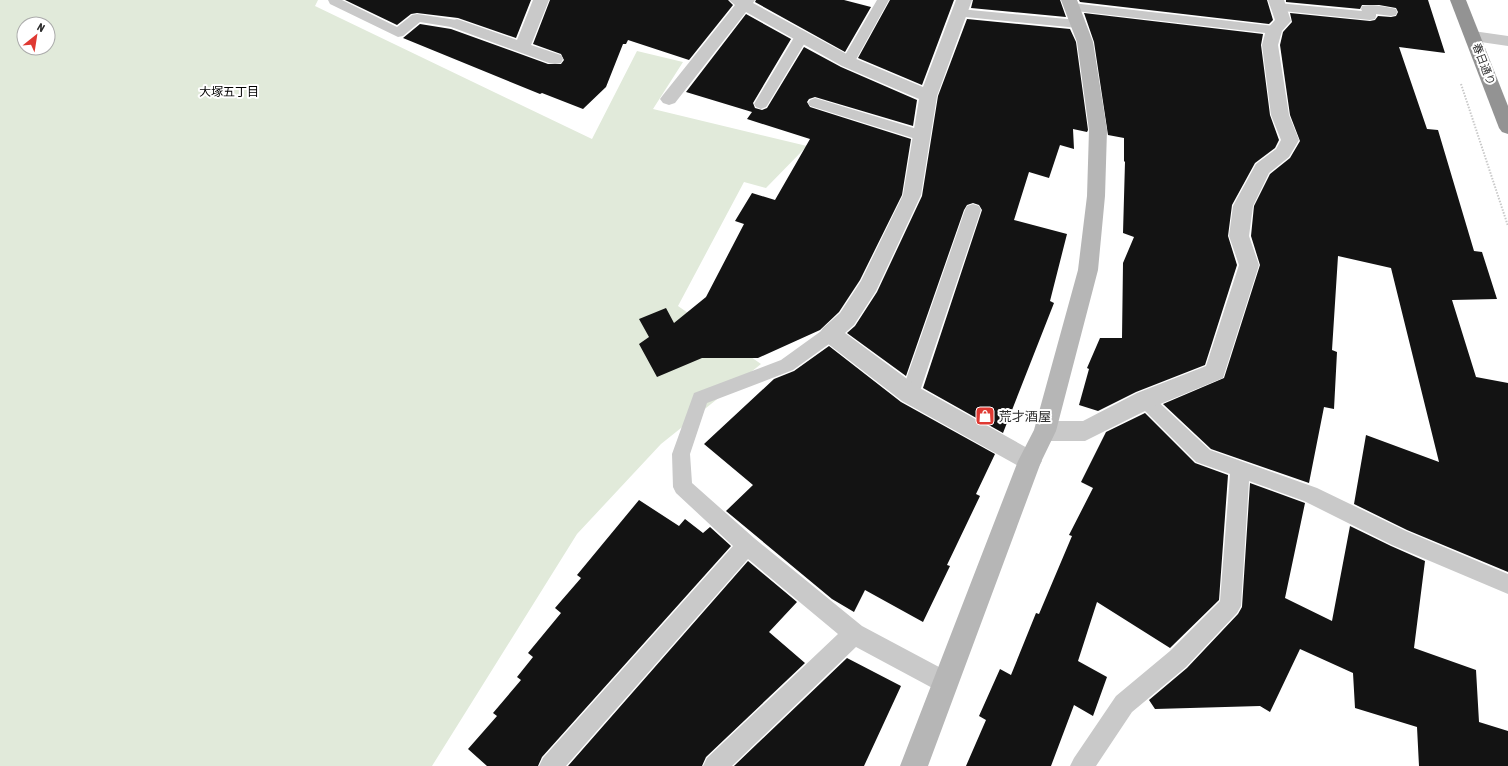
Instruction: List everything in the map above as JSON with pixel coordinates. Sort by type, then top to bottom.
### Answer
[{"type":"highway","name":"春日通り","points":[[1458,0],[1508,128]]},
{"type":"street","points":[[522,46],[541,0]]},
{"type":"street","points":[[669,99],[742,1],[848,62],[928,96]]},
{"type":"street","points":[[1045,431],[1085,430],[1145,400],[1215,372],[1249,265],[1239,236],[1243,206],[1262,168],[1270,164],[1283,153],[1290,140],[1280,115],[1270,46],[1274,30],[1283,21],[1277,3]]},
{"type":"street","points":[[962,6],[928,96],[912,195],[869,284],[847,319],[830,334],[910,394],[1030,461]]},
{"type":"street","points":[[914,766],[1030,461],[1045,431],[1088,270],[1096,196],[1098,130],[1085,42],[1073,10]]},
{"type":"street","points":[[457,24],[555,59]]},
{"type":"street","points":[[1473,36],[1508,41]]},
{"type":"lane","points":[[334,0],[398,33],[417,18],[457,24]]},
{"type":"lane","points":[[848,62],[883,0]]},
{"type":"lane","points":[[1277,3],[1370,16],[1368,9],[1391,12]]},
{"type":"lane","points":[[962,6],[1073,10],[1274,30]]},
{"type":"lane","points":[[761,104],[802,36]]},
{"type":"lane","points":[[815,104],[922,136]]},
{"type":"lane","points":[[910,394],[973,210]]},
{"type":"lane","points":[[830,334],[787,365],[700,398],[681,454],[683,487],[747,544],[854,634],[946,683]]},
{"type":"lane","points":[[1145,400],[1203,456],[1310,494],[1399,538],[1508,584]]},
{"type":"lane","points":[[1082,766],[1124,704],[1178,658],[1230,606],[1240,470]]},
{"type":"lane","points":[[551,766],[747,544]]},
{"type":"lane","points":[[715,766],[854,634]]},
{"type":"path","points":[[1461,83],[1508,226]]},
{"type":"green space","points":[[0,0],[318,0],[315,6],[592,139],[637,51],[683,62],[653,109],[807,146],[766,188],[744,182],[678,306],[761,364],[661,444],[577,534],[432,766],[0,766]]},
{"type":"building","points":[[345,0],[531,0],[516,38],[458,18],[417,13],[411,14],[397,25]]},
{"type":"building","points":[[550,0],[728,0],[733,5],[689,60],[628,40],[626,44],[623,44],[606,87],[583,109],[542,93],[540,94],[403,38],[420,24],[451,29],[548,64],[561,64],[564,60],[561,54],[533,44]]},
{"type":"building","points":[[756,0],[844,0],[871,7],[845,52],[755,2]]},
{"type":"building","points":[[890,0],[954,0],[922,85],[858,58]]},
{"type":"building","points":[[973,0],[1060,0],[1066,17],[971,8]]},
{"type":"building","points":[[1079,0],[1267,0],[1273,20],[1269,24],[1080,2]]},
{"type":"building","points":[[1286,0],[1428,0],[1445,53],[1399,47],[1427,129],[1438,130],[1474,251],[1482,252],[1497,299],[1452,300],[1476,377],[1508,383],[1508,572],[1407,530],[1354,504],[1366,435],[1439,462],[1391,268],[1338,256],[1332,350],[1337,352],[1334,409],[1324,407],[1309,483],[1211,449],[1163,404],[1224,378],[1260,265],[1251,236],[1254,206],[1270,174],[1290,158],[1300,141],[1290,115],[1280,45],[1283,32],[1292,22],[1290,13],[1370,21],[1375,20],[1378,16],[1396,16],[1398,12],[1396,8],[1379,5],[1362,5],[1360,9],[1286,2]]},
{"type":"building","points":[[1084,13],[1263,34],[1261,45],[1270,115],[1279,140],[1275,148],[1255,163],[1232,205],[1228,236],[1237,265],[1205,365],[1136,392],[1098,411],[1079,405],[1089,369],[1087,368],[1100,338],[1122,338],[1123,263],[1134,237],[1123,233],[1125,162],[1124,138],[1108,135],[1094,42]]},
{"type":"building","points":[[746,14],[791,39],[753,103],[755,108],[762,110],[767,108],[804,47],[841,67],[917,100],[913,126],[815,97],[809,99],[807,102],[810,107],[911,139],[902,195],[860,280],[839,312],[820,330],[758,358],[702,358],[657,377],[639,344],[649,337],[639,319],[666,308],[674,323],[706,297],[744,224],[735,221],[752,193],[775,200],[810,139],[747,119],[752,112],[686,92]]},
{"type":"building","points":[[967,19],[1070,29],[1076,42],[1088,130],[1087,132],[1073,129],[1074,149],[1060,145],[1049,178],[1029,172],[1014,220],[1067,234],[1050,301],[1054,303],[1003,433],[923,388],[982,210],[979,205],[973,203],[967,205],[964,210],[906,376],[847,333],[855,326],[877,292],[922,196],[938,96]]},
{"type":"building","points":[[829,346],[901,402],[995,454],[976,494],[980,496],[947,565],[950,566],[923,622],[865,590],[854,612],[832,599],[726,511],[753,485],[704,444],[774,379],[794,371]]},
{"type":"building","points":[[1145,413],[1195,463],[1228,475],[1219,600],[1170,648],[1097,602],[1078,661],[1107,677],[1093,716],[1074,705],[1051,766],[966,766],[986,720],[979,716],[1000,669],[1011,675],[1036,613],[1039,614],[1072,536],[1069,535],[1093,488],[1081,482],[1106,432]]},
{"type":"building","points":[[1250,483],[1305,503],[1285,598],[1332,621],[1350,526],[1425,561],[1414,648],[1476,670],[1479,722],[1508,731],[1508,766],[1419,766],[1417,727],[1355,708],[1353,673],[1300,649],[1270,712],[1260,706],[1155,709],[1149,700],[1187,668],[1238,614],[1242,607]]},
{"type":"building","points":[[639,500],[679,526],[685,519],[703,533],[710,527],[731,546],[542,757],[538,766],[487,766],[468,749],[497,716],[493,713],[521,680],[517,677],[533,657],[528,653],[561,613],[555,608],[581,578],[577,575]]},
{"type":"building","points":[[748,561],[797,602],[769,632],[805,663],[706,757],[702,766],[568,766]]},
{"type":"building","points":[[847,658],[901,686],[864,766],[734,766]]},
{"type":"place","name":"荒才酒屋","points":[[985,416]]},
{"type":"district","name":"大塚五丁目","points":[[229,92]]}]
